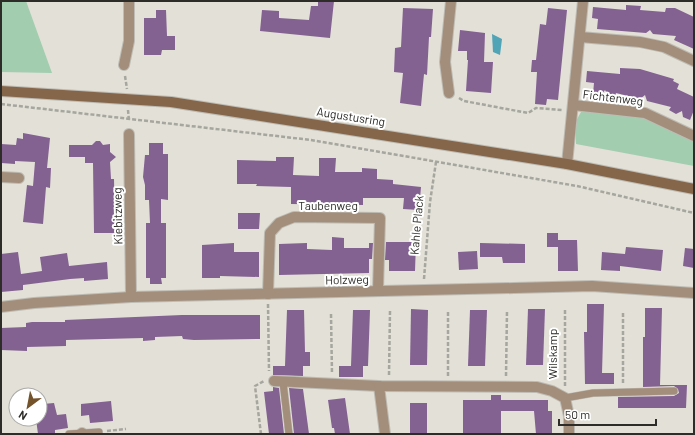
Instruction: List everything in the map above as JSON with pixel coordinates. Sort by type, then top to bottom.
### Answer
[{"type":"main road","name":"Augustusring","points":[[1,91],[128,98],[171,102],[567,164],[694,189]]},
{"type":"street","points":[[124,66],[129,41],[129,1]]},
{"type":"street","points":[[449,93],[444,62],[451,1]]},
{"type":"street","name":"Fichtenweg","points":[[567,164],[583,1]]},
{"type":"street","points":[[580,37],[640,42],[664,47],[694,61]]},
{"type":"street","name":"Fichtenweg","points":[[573,108],[645,113],[694,136]]},
{"type":"street","name":"Kiebitzweg","points":[[129,134],[131,298]]},
{"type":"street","points":[[1,177],[18,178]]},
{"type":"street","name":"Taubenweg","points":[[268,294],[270,233],[279,223],[294,218],[380,218],[378,291]]},
{"type":"street","name":"Holzweg","points":[[1,307],[34,303],[131,298],[592,286],[694,293]]},
{"type":"street","name":"Wilskamp","points":[[278,382],[332,382],[384,386],[537,387],[552,391],[565,398]]},
{"type":"street","points":[[384,386],[385,434]]},
{"type":"street","points":[[565,398],[569,416],[569,434]]},
{"type":"lane","points":[[278,382],[289,434]]},
{"type":"lane","points":[[565,398],[593,393],[674,390]]},
{"type":"lane","points":[[69,434],[98,432]]},
{"type":"path","points":[[124,66],[128,98],[129,134]]},
{"type":"path","points":[[449,93],[464,101],[528,113],[536,108],[573,108]]},
{"type":"path","points":[[1,104],[311,140],[576,186],[694,213]]},
{"type":"path","name":"Kahle Plack","points":[[424,290],[430,202],[436,162]]},
{"type":"path","points":[[261,434],[256,386],[270,377],[268,294]]},
{"type":"path","points":[[448,310],[448,386]]},
{"type":"path","name":"Wilskamp","points":[[565,310],[565,398]]},
{"type":"path","points":[[384,386],[390,311]]},
{"type":"path","points":[[506,387],[507,311]]},
{"type":"path","points":[[623,312],[623,392]]},
{"type":"path","points":[[331,314],[332,382]]},
{"type":"path","points":[[98,432],[126,429]]},
{"type":"green space","points":[[1,1],[26,1],[52,73],[1,72]]},
{"type":"green space","points":[[581,112],[644,118],[694,141],[694,166],[576,144],[576,121]]},
{"type":"water","points":[[492,34],[502,39],[500,55],[493,52]]},
{"type":"building","points":[[318,1],[334,1],[330,38],[260,31],[262,10],[279,11],[279,18],[309,20],[311,6],[318,6]]},
{"type":"building","points":[[626,5],[641,6],[640,10],[665,12],[666,8],[675,8],[694,17],[694,49],[674,40],[676,36],[653,34],[650,30],[646,33],[597,29],[598,19],[592,18],[593,7],[626,10]]},
{"type":"building","points":[[403,8],[433,9],[431,37],[429,37],[427,75],[424,74],[421,106],[400,103],[403,73],[394,72],[395,48],[401,47]]},
{"type":"building","points":[[548,8],[567,10],[558,100],[547,99],[546,105],[535,104],[537,72],[531,72],[532,60],[536,60],[540,24],[546,25]]},
{"type":"building","points":[[156,10],[166,10],[167,36],[175,36],[175,50],[162,50],[161,55],[144,55],[144,18],[156,18]]},
{"type":"building","points":[[460,30],[485,33],[484,62],[493,62],[491,93],[466,91],[468,60],[467,51],[458,51]]},
{"type":"building","points":[[620,68],[640,69],[674,79],[673,81],[679,84],[677,89],[694,97],[694,110],[690,120],[683,117],[682,111],[676,114],[669,110],[671,107],[647,101],[645,95],[640,99],[616,93],[615,96],[608,95],[605,90],[601,95],[593,94],[594,83],[586,82],[587,71],[620,74]]},
{"type":"building","points":[[23,133],[50,138],[47,168],[51,168],[50,188],[46,187],[43,224],[23,222],[27,185],[33,186],[35,162],[15,161],[15,164],[1,163],[1,144],[16,145],[17,138],[23,139]]},
{"type":"building","points":[[96,141],[100,141],[103,145],[110,144],[110,152],[116,157],[110,162],[111,179],[114,179],[115,233],[94,233],[93,163],[85,163],[85,157],[69,157],[69,145],[92,145]]},
{"type":"building","points":[[149,143],[163,143],[163,154],[168,154],[168,200],[161,199],[161,223],[166,223],[166,278],[161,278],[162,284],[150,284],[150,278],[146,278],[146,223],[150,223],[149,200],[145,200],[145,185],[143,177],[145,155],[149,155]]},
{"type":"building","points":[[276,157],[294,157],[293,175],[319,176],[319,158],[336,158],[335,172],[362,172],[362,168],[377,169],[377,179],[393,180],[393,184],[421,187],[419,210],[403,209],[404,198],[363,198],[363,205],[291,204],[291,187],[237,184],[237,160],[276,161]]},
{"type":"building","points":[[238,213],[260,213],[259,229],[238,229]]},
{"type":"building","points":[[547,233],[558,233],[558,247],[547,247]]},
{"type":"building","points":[[332,237],[344,238],[344,248],[369,248],[369,243],[373,243],[372,259],[369,259],[369,273],[279,275],[279,244],[307,243],[307,249],[332,250]]},
{"type":"building","points":[[558,240],[577,240],[578,271],[558,271]]},
{"type":"building","points":[[386,242],[416,242],[415,271],[389,271],[389,260],[385,260]]},
{"type":"building","points":[[234,243],[234,252],[259,252],[259,277],[220,276],[220,278],[202,278],[202,245]]},
{"type":"building","points":[[480,243],[525,244],[525,263],[503,263],[502,257],[480,257]]},
{"type":"building","points":[[626,247],[663,250],[661,271],[620,266],[620,271],[601,270],[602,252],[625,254]]},
{"type":"building","points":[[685,248],[694,249],[694,268],[683,266]]},
{"type":"building","points":[[477,251],[478,269],[459,270],[458,252]]},
{"type":"building","points":[[18,252],[21,274],[42,271],[40,257],[67,253],[69,266],[107,262],[108,279],[84,281],[84,278],[70,279],[23,285],[23,290],[1,292],[1,254]]},
{"type":"building","points":[[587,304],[604,304],[602,373],[614,373],[614,384],[585,384],[584,332],[587,332]]},
{"type":"building","points":[[645,308],[662,308],[660,385],[687,385],[686,408],[618,408],[618,397],[674,396],[679,393],[678,389],[674,386],[643,387],[643,337],[645,337]]},
{"type":"building","points":[[411,309],[428,310],[427,365],[410,365]]},
{"type":"building","points":[[528,309],[545,309],[543,365],[526,365]]},
{"type":"building","points":[[287,310],[304,310],[305,352],[310,352],[310,366],[303,366],[303,376],[273,375],[273,366],[285,366]]},
{"type":"building","points":[[353,310],[370,310],[368,366],[363,366],[363,377],[339,377],[339,366],[351,366]]},
{"type":"building","points":[[470,310],[487,310],[485,366],[468,366]]},
{"type":"building","points":[[182,315],[260,315],[260,339],[194,340],[183,339],[182,336],[155,337],[155,340],[143,341],[143,338],[66,340],[66,346],[27,347],[27,351],[1,350],[1,328],[26,327],[26,323]]},
{"type":"building","points":[[273,387],[279,388],[284,434],[269,434],[264,392],[273,391]]},
{"type":"building","points":[[289,388],[303,389],[309,434],[294,434]]},
{"type":"building","points":[[491,395],[501,395],[501,400],[548,400],[548,411],[552,411],[552,434],[536,434],[534,411],[501,411],[501,434],[463,434],[463,400],[491,400]]},
{"type":"building","points":[[345,398],[350,434],[335,434],[334,428],[332,428],[328,400]]},
{"type":"building","points":[[111,401],[113,421],[90,423],[89,415],[81,416],[81,404]]},
{"type":"building","points":[[54,403],[57,415],[66,414],[68,428],[55,430],[55,434],[38,434],[37,427],[48,427],[48,404]]},
{"type":"building","points":[[410,403],[427,403],[427,434],[410,434]]}]
